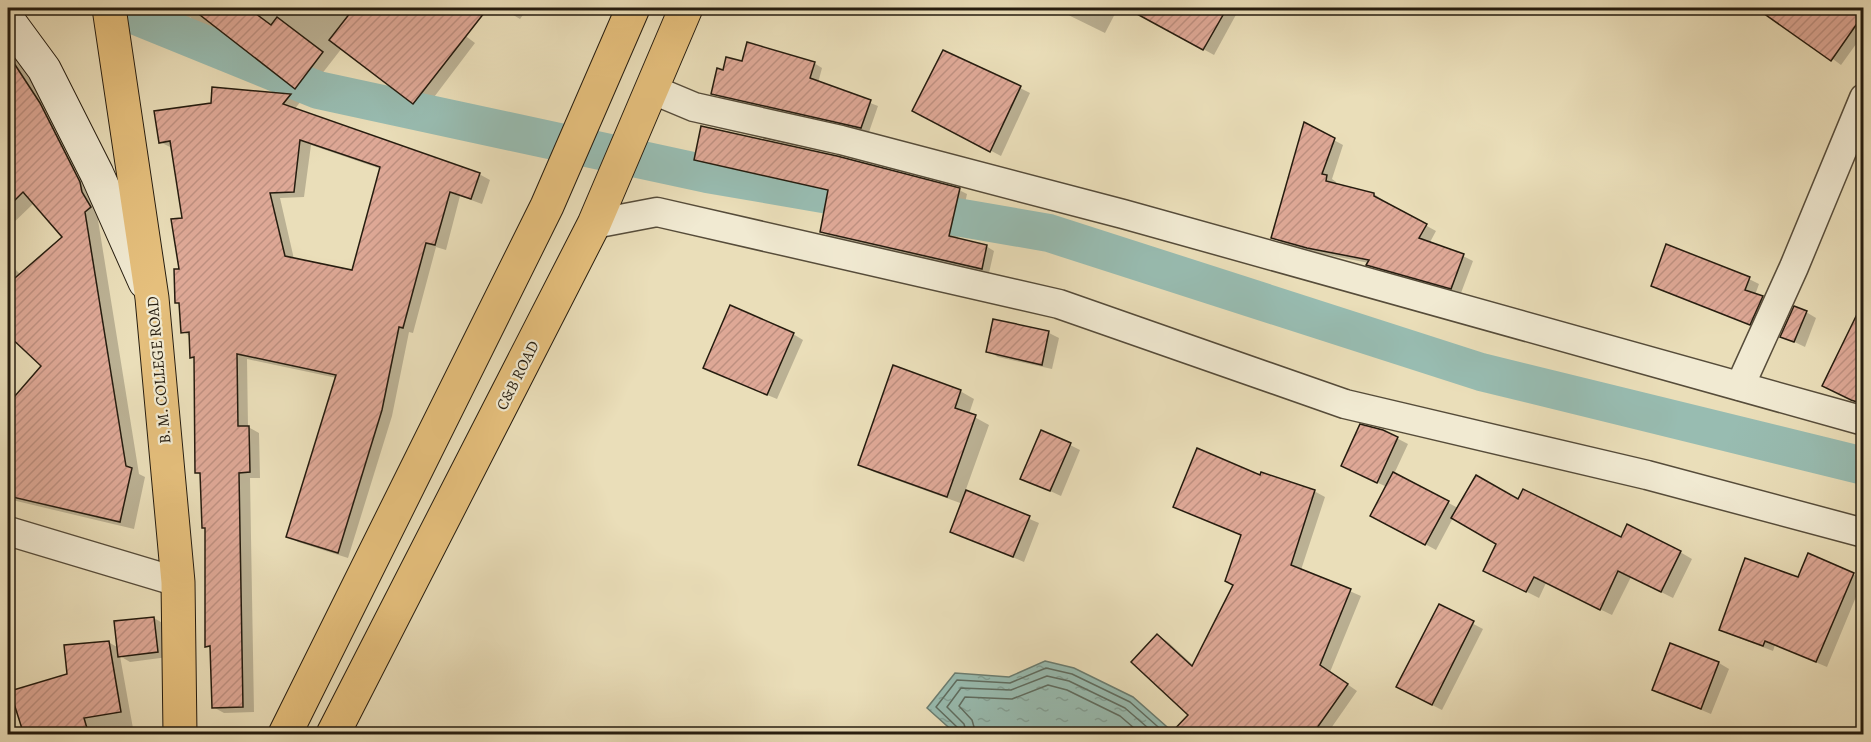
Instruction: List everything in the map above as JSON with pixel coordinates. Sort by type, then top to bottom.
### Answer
[{"type":"main road","name":"B. M. COLLEGE ROAD","points":[[109,8],[152,298],[178,582],[180,735]]},
{"type":"main road","points":[[285,735],[547,206],[633,8]]},
{"type":"main road","name":"C&B ROAD","points":[[333,735],[594,224],[686,8]]},
{"type":"street","points":[[8,20],[44,69],[97,174],[152,298]]},
{"type":"street","points":[[651,89],[694,107],[841,140],[1124,214],[1863,421]]},
{"type":"street","points":[[1740,386],[1794,267],[1863,98]]},
{"type":"street","points":[[594,224],[657,212],[1059,304],[1346,405],[1647,475],[1863,533]]},
{"type":"street","points":[[8,531],[178,582]]},
{"type":"water","points":[[1045,661],[1074,668],[1133,697],[1175,734],[956,734],[927,708],[955,673],[1009,677]]},
{"type":"building","points":[[191,8],[248,8],[271,25],[277,17],[323,52],[295,89]]},
{"type":"building","points":[[354,8],[488,8],[413,104],[329,40]]},
{"type":"building","points":[[1126,8],[1227,8],[1203,50]]},
{"type":"building","points":[[1756,8],[1863,8],[1863,15],[1831,61]]},
{"type":"building","points":[[747,42],[815,62],[810,78],[871,100],[861,128],[711,94],[717,68],[723,70],[726,57],[742,61]]},
{"type":"building","points":[[943,50],[1021,86],[990,152],[912,111]]},
{"type":"building","points":[[8,54],[40,103],[91,207],[85,212],[126,466],[132,468],[120,522],[8,496],[8,404],[41,366],[8,335],[8,284],[62,237],[23,192],[8,207]]},
{"type":"building","points":[[212,87],[291,94],[283,104],[480,173],[471,199],[450,192],[435,245],[426,243],[403,328],[399,327],[382,410],[338,553],[286,537],[336,375],[237,354],[238,426],[249,426],[250,472],[239,473],[243,707],[212,708],[210,646],[205,647],[205,528],[202,528],[200,473],[195,473],[194,357],[190,358],[189,332],[181,333],[179,303],[175,303],[174,269],[179,269],[171,219],[182,218],[170,141],[159,143],[154,111],[211,103]],"holes":[[[300,140],[380,167],[352,270],[285,256],[270,193],[294,192]]]},
{"type":"building","points":[[1304,122],[1335,138],[1322,174],[1327,175],[1326,181],[1374,193],[1374,196],[1427,224],[1419,238],[1464,254],[1451,289],[1366,265],[1369,260],[1307,248],[1271,238]]},
{"type":"building","points":[[701,126],[837,156],[960,188],[949,236],[987,245],[982,269],[820,232],[828,190],[694,160]]},
{"type":"building","points":[[1666,244],[1750,277],[1745,290],[1763,296],[1750,325],[1651,286]]},
{"type":"building","points":[[1863,302],[1863,404],[1822,386]]},
{"type":"building","points":[[730,305],[794,333],[767,395],[703,368]]},
{"type":"building","points":[[1794,306],[1807,311],[1794,342],[1780,337]]},
{"type":"building","points":[[993,319],[1049,331],[1042,365],[986,352]]},
{"type":"building","points":[[893,365],[961,390],[955,408],[976,415],[947,497],[858,465]]},
{"type":"building","points":[[1360,424],[1398,437],[1377,483],[1341,466]]},
{"type":"building","points":[[1041,430],[1071,443],[1050,491],[1020,479]]},
{"type":"building","points":[[1197,448],[1260,475],[1261,472],[1315,490],[1291,565],[1351,589],[1320,665],[1348,684],[1312,735],[1169,735],[1188,715],[1131,662],[1157,634],[1192,666],[1233,585],[1225,581],[1241,535],[1173,507]]},
{"type":"building","points":[[1393,472],[1449,501],[1425,545],[1370,516]]},
{"type":"building","points":[[1476,475],[1518,499],[1523,489],[1621,537],[1627,524],[1681,551],[1661,592],[1618,571],[1600,610],[1534,577],[1526,592],[1483,571],[1496,544],[1451,518]]},
{"type":"building","points":[[966,490],[1030,516],[1013,557],[950,532]]},
{"type":"building","points":[[1808,553],[1854,573],[1816,662],[1765,641],[1763,646],[1719,630],[1745,558],[1798,577]]},
{"type":"building","points":[[1439,604],[1474,621],[1432,705],[1396,687]]},
{"type":"building","points":[[154,617],[158,652],[118,657],[114,621]]},
{"type":"building","points":[[109,641],[121,712],[84,718],[89,735],[24,735],[10,691],[67,674],[64,645]]},
{"type":"building","points":[[1670,643],[1719,662],[1701,709],[1652,690]]},
{"type":"waterway","points":[[116,8],[318,90],[707,174],[1049,233],[1481,372],[1864,466]]}]
